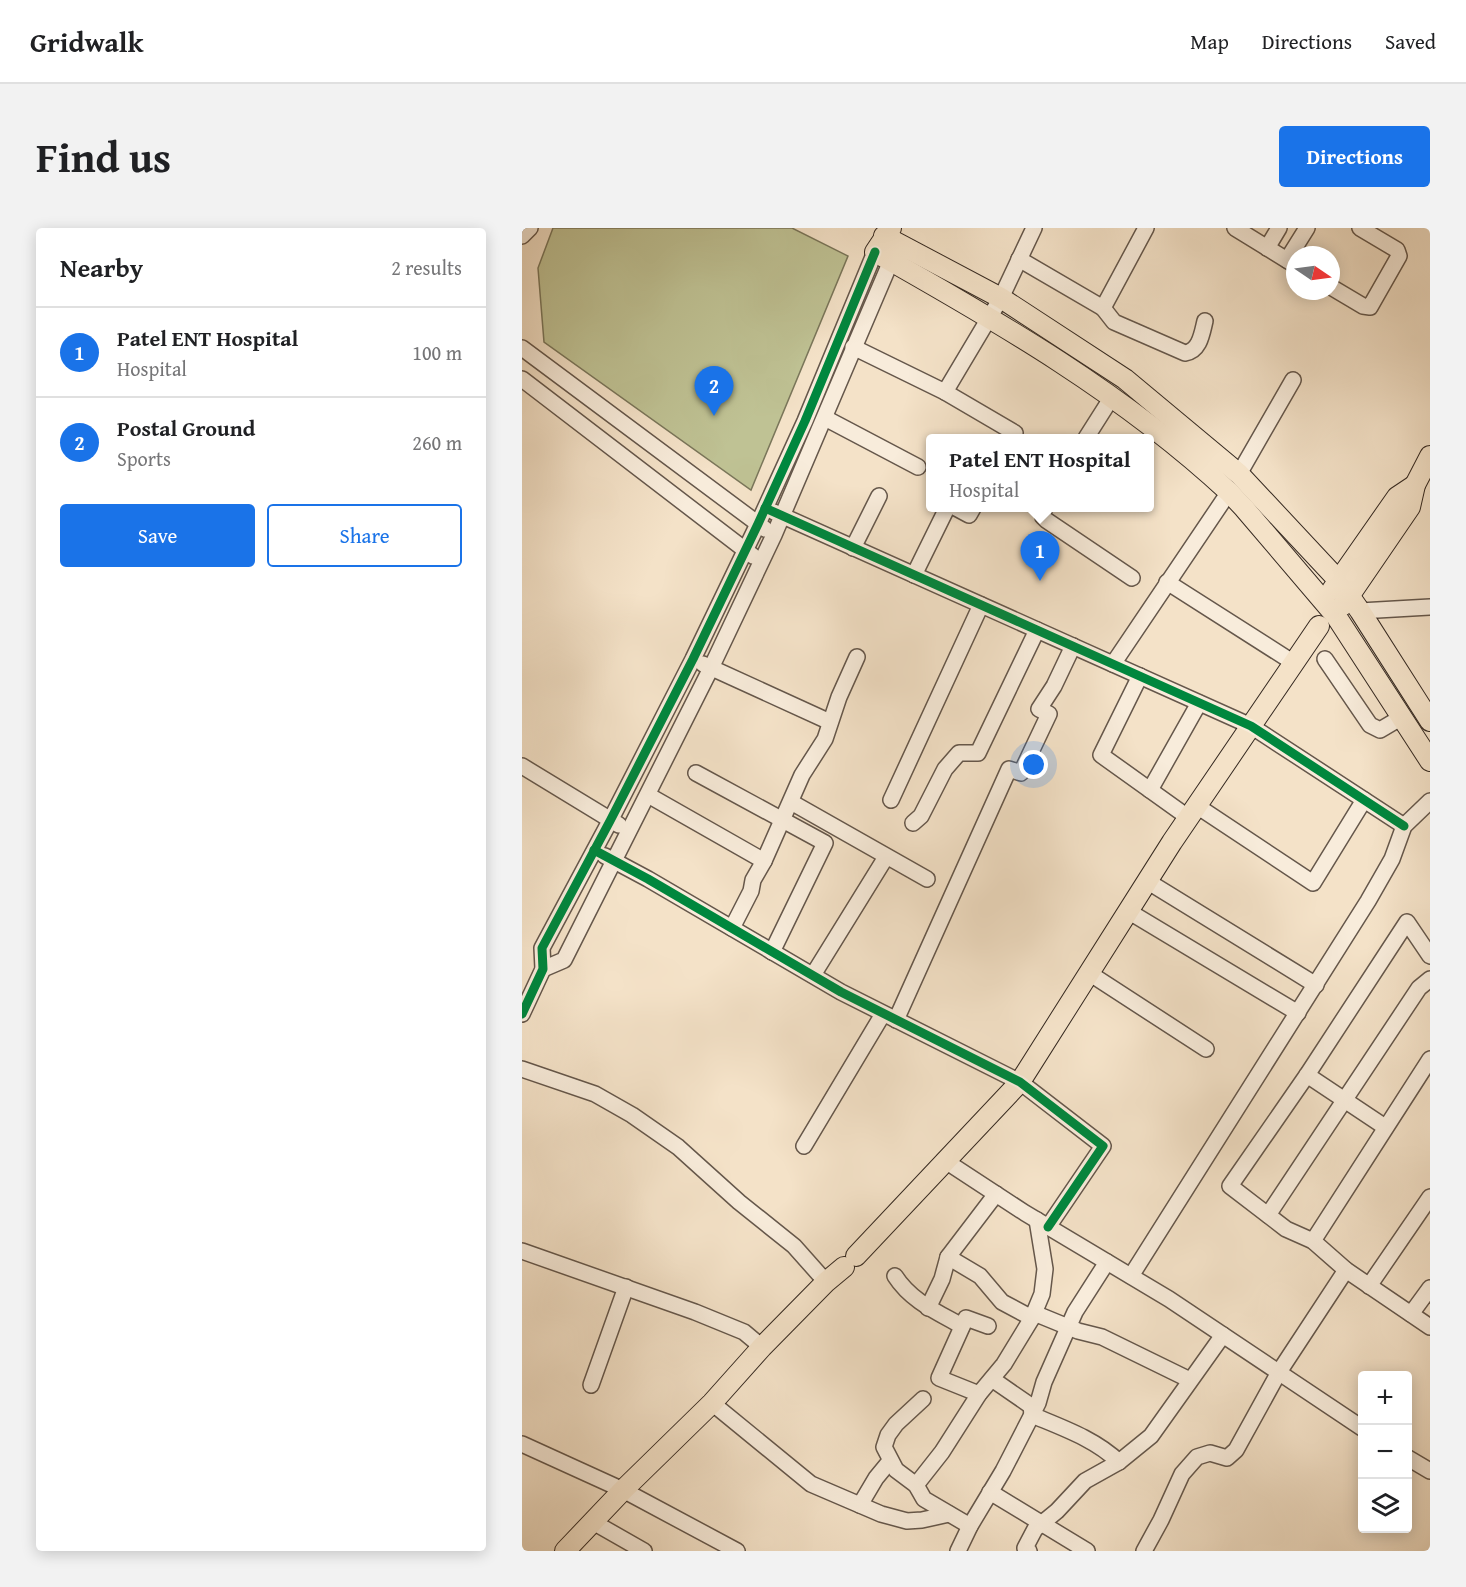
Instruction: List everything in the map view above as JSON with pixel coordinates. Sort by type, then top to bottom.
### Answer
[{"type":"main road","points":[[890,242],[1001,298],[1125,379],[1239,474],[1350,596],[1430,721]]},
{"type":"main road","points":[[890,242],[990,317],[1112,397],[1229,492],[1326,614],[1402,717],[1430,761]]},
{"type":"main road","points":[[565,1551],[623,1490],[712,1403],[762,1347],[850,1261],[1020,1082],[1128,911],[1326,614],[1350,596],[1397,497],[1414,484],[1429,459]]},
{"type":"street","points":[[522,236],[530,228]]},
{"type":"street","points":[[945,392],[1001,298],[1034,228]]},
{"type":"street","points":[[1103,308],[1146,228]]},
{"type":"street","points":[[1235,228],[1286,259]]},
{"type":"street","points":[[1267,248],[1279,228]]},
{"type":"street","points":[[1299,246],[1307,228]]},
{"type":"street","points":[[1340,292],[1370,308],[1399,256],[1397,250],[1360,228]]},
{"type":"street","points":[[542,972],[564,960],[711,668],[774,535],[825,418],[890,242]]},
{"type":"street","points":[[524,1009],[542,972],[542,948],[693,659],[890,242]]},
{"type":"street","points":[[1019,259],[1103,308],[1114,322],[1185,353],[1194,350],[1199,344],[1205,321]]},
{"type":"street","points":[[853,347],[945,392],[1014,434]]},
{"type":"street","points":[[522,348],[774,535]]},
{"type":"street","points":[[522,379],[760,561]]},
{"type":"street","points":[[1239,474],[1293,380]]},
{"type":"street","points":[[1089,434],[1112,397]]},
{"type":"street","points":[[825,418],[918,467]]},
{"type":"street","points":[[1113,664],[1229,492]]},
{"type":"street","points":[[853,548],[879,496]]},
{"type":"street","points":[[765,508],[1251,726],[1404,826]]},
{"type":"street","points":[[914,574],[945,512]]},
{"type":"street","points":[[1043,512],[1046,520],[1132,578]]},
{"type":"street","points":[[1167,582],[1294,663]]},
{"type":"street","points":[[1350,596],[1430,607]]},
{"type":"street","points":[[891,800],[981,605]]},
{"type":"street","points":[[913,823],[921,816],[945,769],[959,753],[978,753],[1037,630]]},
{"type":"street","points":[[804,1146],[890,1017],[1009,769],[1021,773],[1048,714],[1039,710],[1054,686],[1073,646]]},
{"type":"street","points":[[732,928],[751,891],[753,880],[764,861],[802,775],[825,739],[857,657]]},
{"type":"street","points":[[693,659],[830,722]]},
{"type":"street","points":[[1325,659],[1370,725],[1380,730],[1402,717]]},
{"type":"street","points":[[1140,676],[1101,755],[1150,790],[1193,812],[1313,883],[1364,800]]},
{"type":"street","points":[[1150,790],[1199,703]]},
{"type":"street","points":[[522,766],[629,831]]},
{"type":"street","points":[[696,773],[825,843],[772,952]]},
{"type":"street","points":[[648,795],[764,861]]},
{"type":"street","points":[[1131,1276],[1316,985],[1392,859],[1404,826],[1430,801]]},
{"type":"street","points":[[790,802],[927,879]]},
{"type":"street","points":[[594,850],[890,1017],[1020,1082],[1103,1146],[1043,1223],[1045,1269],[1042,1294],[1023,1336],[979,1394],[942,1452],[916,1485]]},
{"type":"street","points":[[813,975],[886,857]]},
{"type":"street","points":[[1148,881],[1316,985]]},
{"type":"street","points":[[1128,911],[1298,1012]]},
{"type":"street","points":[[1430,956],[1407,922],[1307,1075],[1230,1186],[1286,1229],[1313,1241],[1346,1270],[1430,1327]]},
{"type":"street","points":[[1089,973],[1206,1049]]},
{"type":"street","points":[[1268,1215],[1346,1101],[1419,988],[1430,979]]},
{"type":"street","points":[[1313,1241],[1430,1059]]},
{"type":"street","points":[[522,1069],[595,1094],[632,1115],[678,1148],[739,1202],[794,1246],[826,1282]]},
{"type":"street","points":[[1307,1075],[1385,1127]]},
{"type":"street","points":[[944,1160],[1169,1299],[1358,1425]]},
{"type":"street","points":[[928,1308],[942,1279],[948,1257],[996,1194]]},
{"type":"street","points":[[1369,1286],[1430,1197]]},
{"type":"street","points":[[522,1251],[695,1312],[744,1332],[762,1347]]},
{"type":"street","points":[[948,1257],[980,1276],[1002,1302],[1033,1315],[1102,1337],[1190,1380]]},
{"type":"street","points":[[958,1551],[1032,1415],[1044,1382],[1080,1302],[1107,1262]]},
{"type":"street","points":[[1143,1551],[1161,1520],[1182,1474],[1197,1457],[1210,1453],[1227,1458],[1236,1450],[1279,1372],[1346,1270]]},
{"type":"street","points":[[895,1276],[915,1299],[962,1326]]},
{"type":"street","points":[[591,1386],[626,1287]]},
{"type":"street","points":[[1411,1314],[1430,1288]]},
{"type":"street","points":[[979,1394],[939,1378],[966,1318],[988,1326]]},
{"type":"street","points":[[1029,1551],[1024,1548],[1035,1529],[1085,1481],[1119,1462],[1151,1436],[1223,1335]]},
{"type":"street","points":[[992,1379],[1031,1406],[1032,1415]]},
{"type":"street","points":[[923,1399],[896,1424],[888,1435],[884,1447],[896,1470],[916,1485],[924,1499],[970,1526]]},
{"type":"street","points":[[712,1403],[811,1484],[881,1514],[907,1521],[949,1514]]},
{"type":"street","points":[[1032,1415],[1088,1439],[1109,1452],[1119,1462]]},
{"type":"street","points":[[522,1444],[623,1490],[737,1551]]},
{"type":"street","points":[[860,1504],[890,1461]]},
{"type":"street","points":[[1412,1461],[1430,1471]]},
{"type":"street","points":[[990,1492],[1087,1551]]},
{"type":"street","points":[[593,1522],[644,1551]]},
{"type":"green space","points":[[553,228],[792,228],[848,256],[751,490],[544,342],[538,268]]},
{"type":"cycle path","points":[[522,1014],[543,969],[542,948],[693,659],[758,524],[805,421],[875,252]]},
{"type":"cycle path","points":[[765,508],[1251,726],[1404,826]]},
{"type":"cycle path","points":[[594,850],[841,992],[1020,1082],[1103,1146],[1048,1227]]},
{"type":"place","name":"Postal Ground","points":[[714,416]]},
{"type":"place","name":"Patel ENT Hospital","points":[[1040,581]]}]
